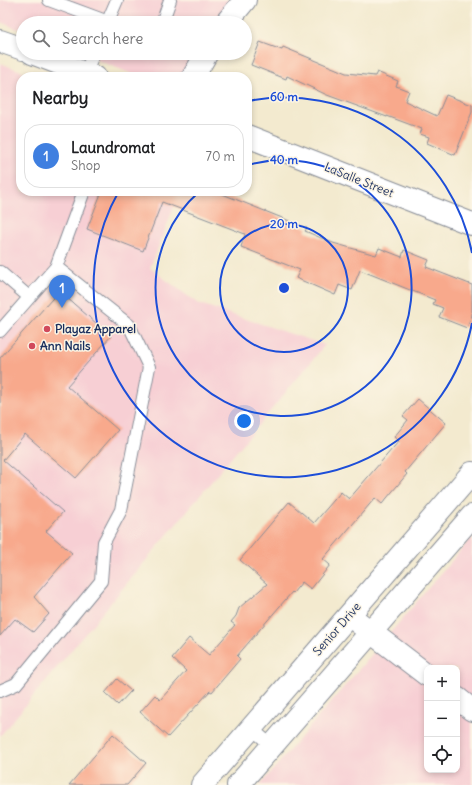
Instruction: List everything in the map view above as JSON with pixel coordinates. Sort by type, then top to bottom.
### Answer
[{"type":"street","points":[[232,16],[245,0]]},
{"type":"street","points":[[0,41],[16,47]]},
{"type":"street","points":[[50,60],[82,72]]},
{"type":"street","points":[[196,72],[203,60]]},
{"type":"street","name":"LaSalle Street","points":[[252,138],[472,224]]},
{"type":"street","name":"Senior Drive","points":[[202,785],[472,473]]},
{"type":"street","points":[[238,785],[472,516]]},
{"type":"street","points":[[349,615],[424,673]]},
{"type":"street","points":[[460,700],[472,710]]},
{"type":"lane","points":[[49,0],[90,16]]},
{"type":"lane","points":[[111,16],[117,0]]},
{"type":"lane","points":[[164,16],[170,0]]},
{"type":"lane","points":[[91,72],[93,60]]},
{"type":"lane","points":[[0,331],[56,267],[82,196]]},
{"type":"lane","points":[[0,691],[16,684],[101,581],[104,542],[122,510],[149,367],[129,324],[56,267]]},
{"type":"lane","points":[[0,272],[29,297]]},
{"type":"lane","points":[[251,728],[272,746]]},
{"type":"shaded area","points":[[0,0],[237,0],[225,16],[16,16],[16,28],[0,22]]},
{"type":"shaded area","points":[[97,60],[194,60],[186,72],[127,72]]},
{"type":"shaded area","points":[[0,63],[24,72],[16,72],[16,196],[178,196],[150,268],[197,303],[325,345],[0,736]]},
{"type":"shaded area","points":[[472,537],[472,785],[260,785]]},
{"type":"building","points":[[260,42],[282,50],[283,47],[346,73],[375,76],[377,72],[398,81],[396,86],[409,91],[405,101],[437,116],[446,95],[472,105],[472,112],[455,155],[427,143],[429,137],[420,134],[422,129],[327,95],[287,76],[286,79],[251,65]]},
{"type":"building","points":[[100,196],[227,196],[307,228],[305,231],[333,243],[376,255],[379,248],[402,257],[404,250],[429,260],[426,267],[472,285],[472,315],[467,328],[439,317],[443,308],[433,304],[435,300],[360,270],[352,290],[339,285],[335,295],[296,278],[300,270],[241,247],[245,234],[162,202],[143,251],[87,229]]},
{"type":"building","points":[[59,291],[111,336],[67,386],[118,430],[76,478],[25,434],[3,460],[63,512],[46,531],[72,553],[34,597],[49,614],[33,632],[15,619],[0,636],[0,358]]},
{"type":"building","points":[[418,399],[446,423],[405,472],[407,474],[382,504],[375,498],[323,559],[330,565],[311,589],[302,582],[293,593],[292,592],[237,656],[240,659],[212,692],[210,691],[168,737],[140,712],[155,695],[160,700],[186,671],[172,658],[189,638],[209,655],[235,625],[231,622],[236,616],[239,608],[267,584],[240,560],[289,502],[314,523],[341,492],[349,499],[399,441],[394,437],[408,420],[403,416]]},
{"type":"building","points":[[117,679],[131,691],[118,705],[105,693]]},
{"type":"building","points":[[113,734],[146,763],[127,785],[69,785]]},
{"type":"place","name":"Laundromat","points":[[62,308]]},
{"type":"place","name":"Playaz Apparel","points":[[47,329]]},
{"type":"place","name":"Ann Nails","points":[[32,346]]}]
